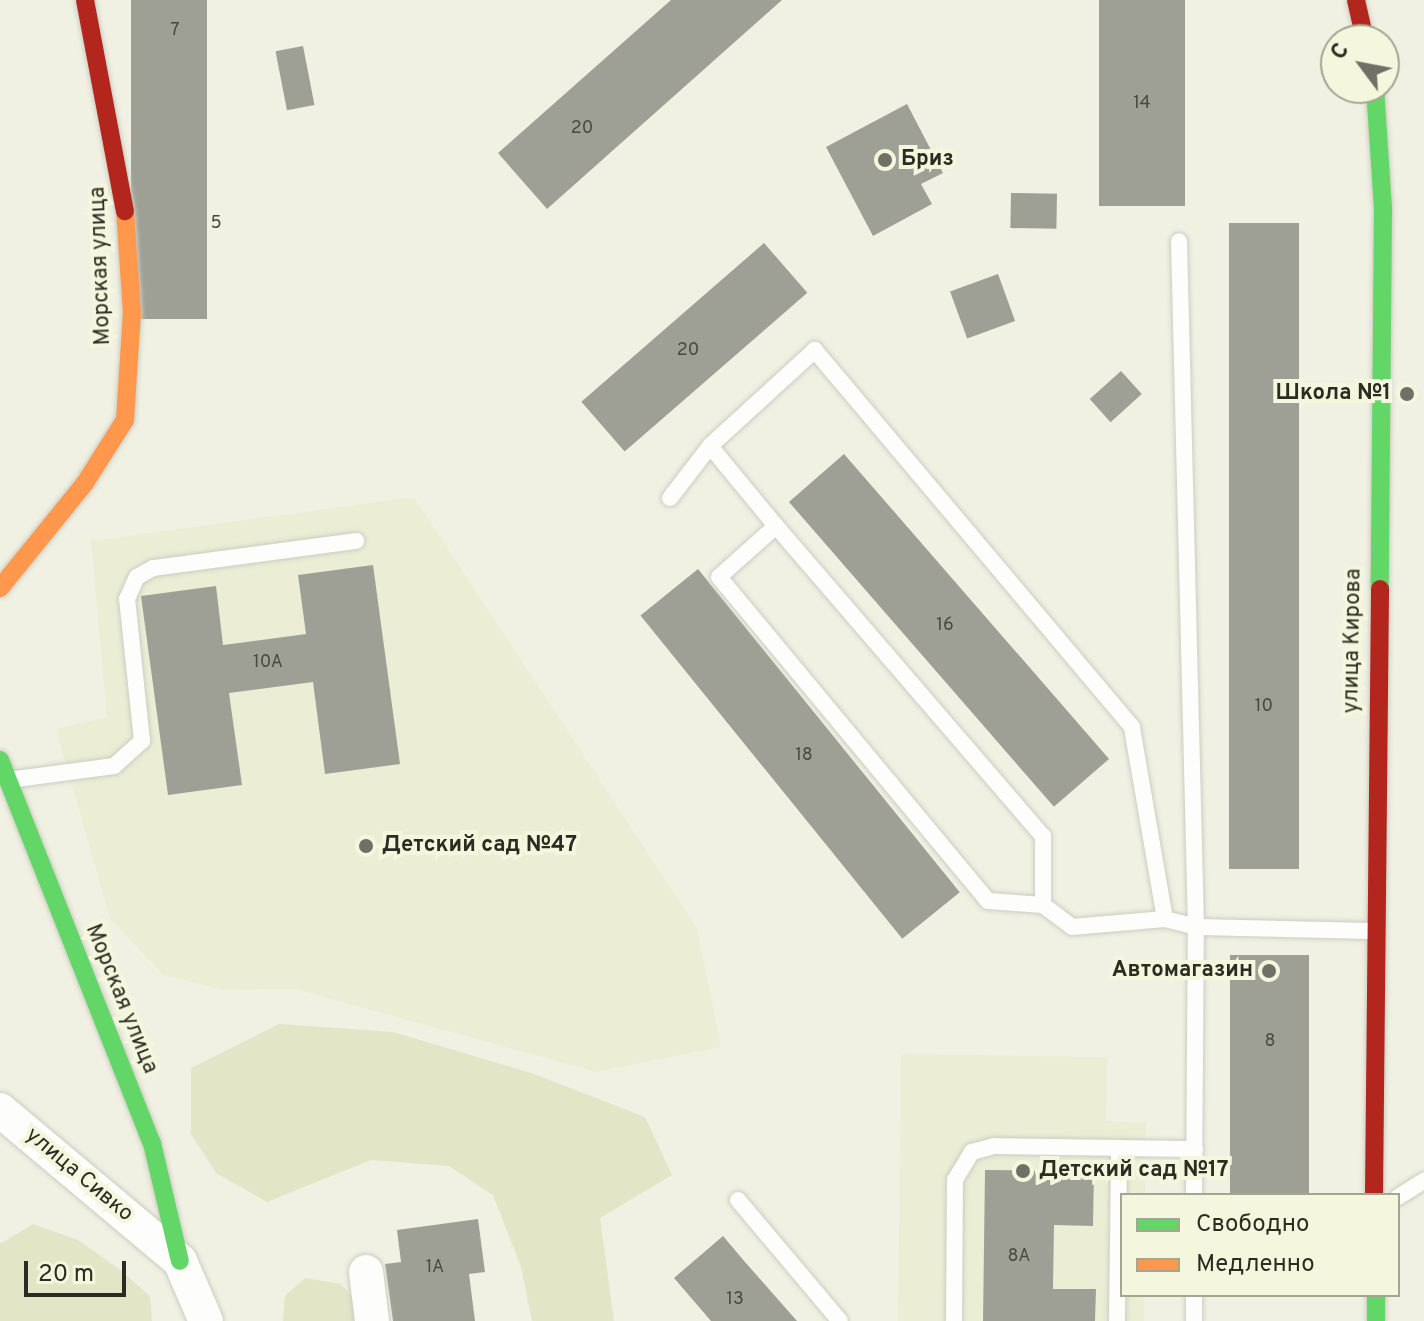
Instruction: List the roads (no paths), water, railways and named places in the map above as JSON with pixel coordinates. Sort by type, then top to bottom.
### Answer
[{"type":"street","name":"Морская улица","points":[[0,588],[85,483],[125,420],[132,313],[122,173],[85,0]]},
{"type":"street","points":[[1356,0],[1361,24]]},
{"type":"street","name":"улица Кирова","points":[[1374,1193],[1373,931],[1383,209],[1376,104]]},
{"type":"street","name":"Морская улица","points":[[0,760],[152,1143],[180,1261]]},
{"type":"street","name":"улица Сивко","points":[[0,1110],[180,1261],[206,1321]]},
{"type":"street","points":[[366,1272],[372,1321]]},
{"type":"street","points":[[1376,1297],[1376,1321]]},
{"type":"lane","points":[[1179,241],[1196,927],[1194,1193]]},
{"type":"lane","points":[[670,498],[710,446],[815,350],[1132,727],[1165,919]]},
{"type":"lane","points":[[710,446],[1043,836],[1043,905]]},
{"type":"lane","points":[[776,526],[719,577],[988,901],[1043,905],[1072,927],[1165,919],[1196,927],[1373,931]]},
{"type":"lane","points":[[8,781],[114,766],[142,741],[127,599],[137,577],[153,568],[356,541]]},
{"type":"lane","points":[[954,1321],[955,1180],[966,1158],[994,1146],[1195,1149]]},
{"type":"lane","points":[[1117,1321],[1119,1148]]},
{"type":"lane","points":[[1400,1196],[1424,1181]]},
{"type":"lane","points":[[738,1200],[840,1321]]},
{"type":"lane","points":[[1194,1297],[1194,1321]]},
{"type":"place","name":"Бриз","points":[[885,160]]},
{"type":"place","name":"Школа №1","points":[[1407,394]]},
{"type":"place","name":"Детский сад №47","points":[[366,846]]},
{"type":"place","name":"Автомагазин","points":[[1269,971]]},
{"type":"place","name":"Детский сад №17","points":[[1023,1171]]}]
